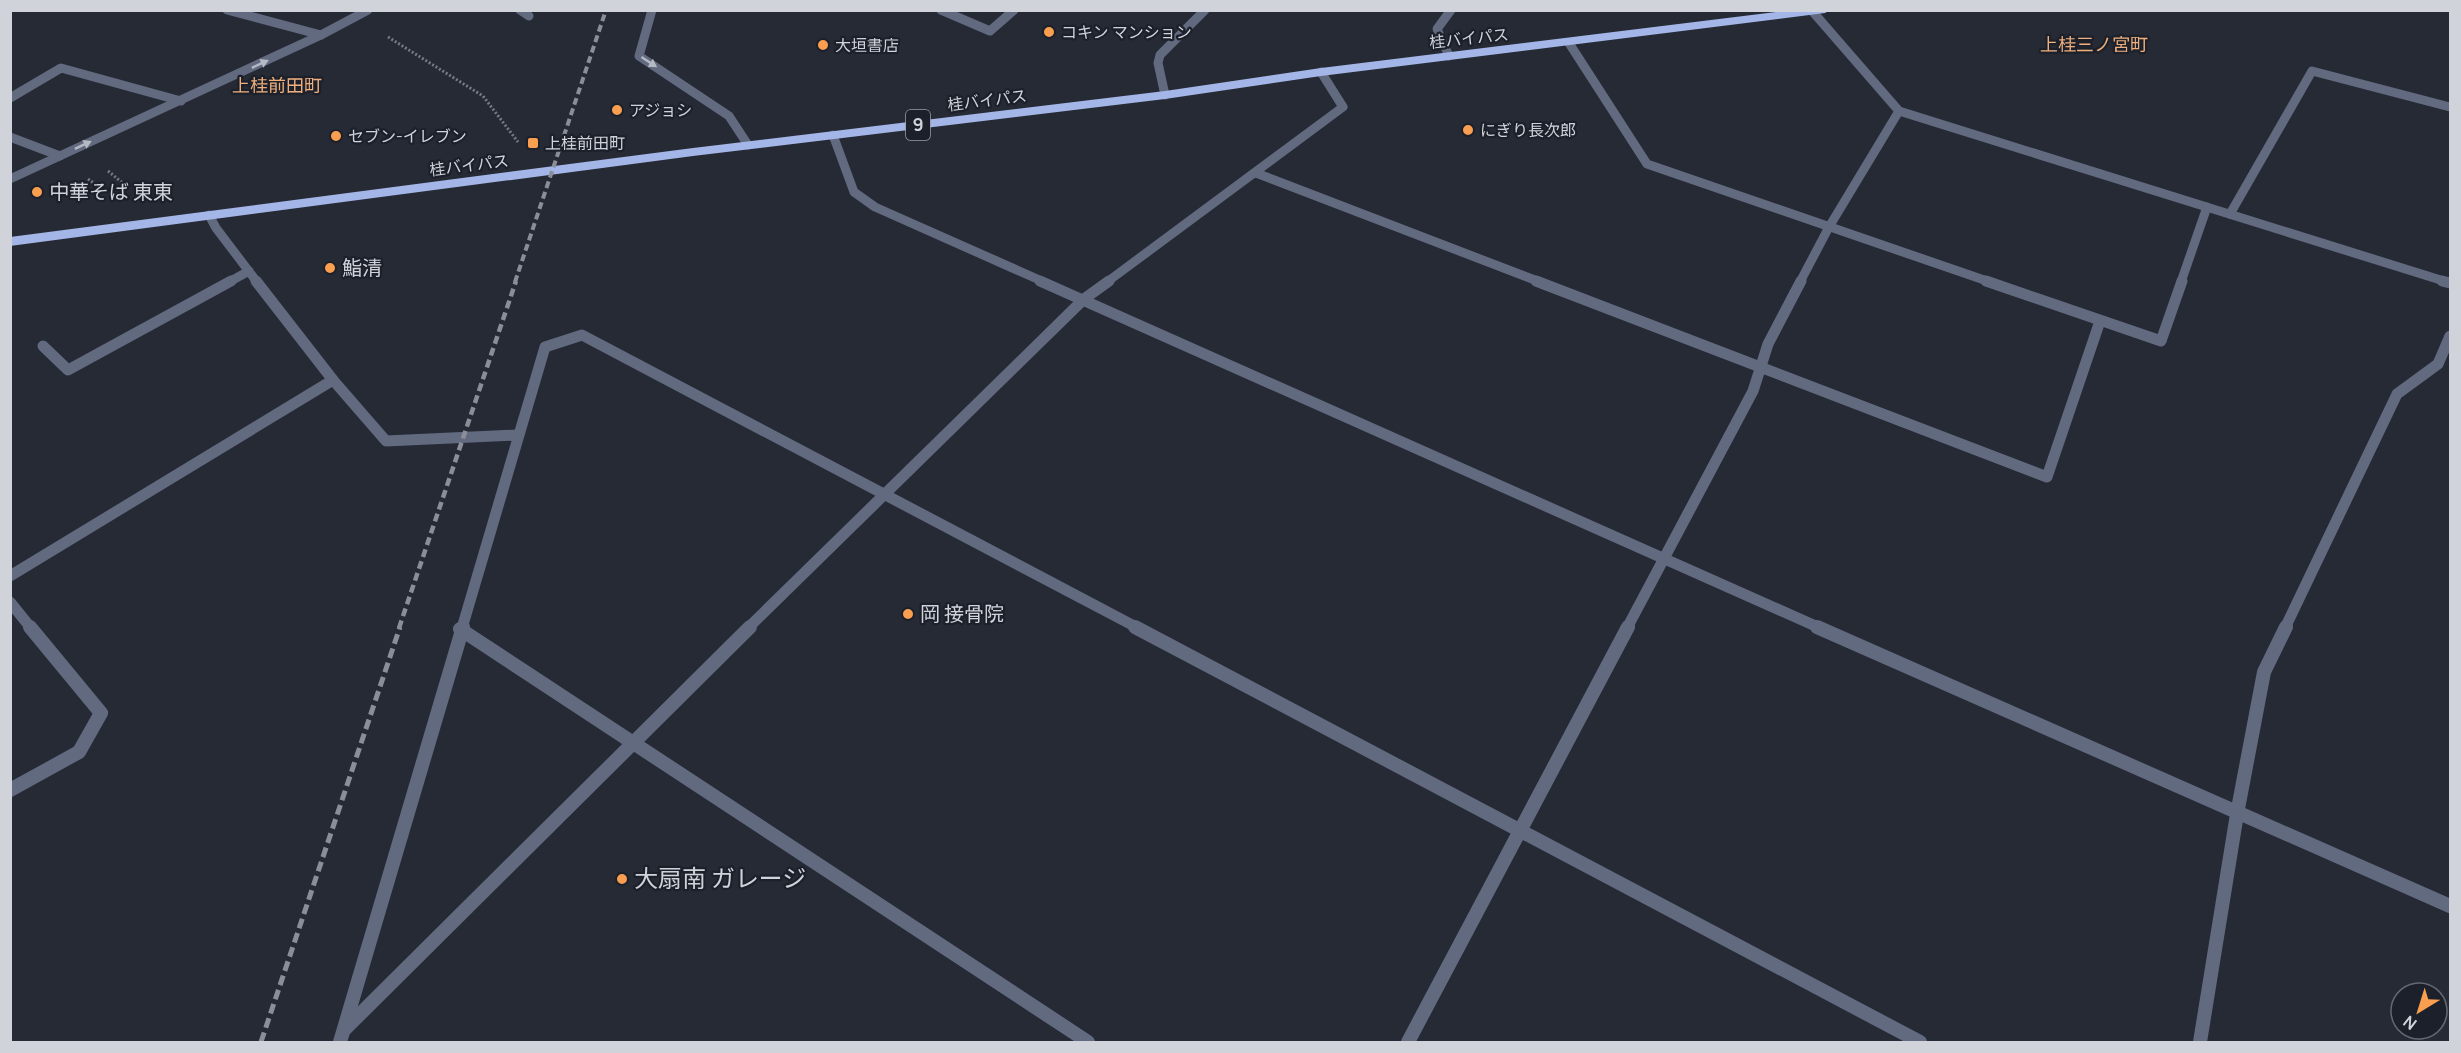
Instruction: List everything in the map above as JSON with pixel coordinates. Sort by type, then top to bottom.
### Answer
[{"type":"highway","name":"桂バイパス","points":[[10,242],[833,135],[1165,95],[1322,72],[1569,44],[1819,11]]},
{"type":"street","points":[[227,10],[321,35]]},
{"type":"street","points":[[10,178],[321,35],[357,18],[368,10]]},
{"type":"street","points":[[520,10],[529,16]]},
{"type":"street","points":[[652,10],[639,56],[729,116],[748,146]]},
{"type":"street","points":[[941,10],[990,31],[1014,10]]},
{"type":"street","points":[[1165,95],[1158,63],[1160,55],[1204,10]]},
{"type":"street","points":[[1449,56],[1437,29],[1451,10]]},
{"type":"street","points":[[1819,11],[1899,111],[2451,283]]},
{"type":"street","points":[[1569,44],[1647,164],[2161,341],[2207,207]]},
{"type":"street","points":[[10,98],[61,68],[181,100]]},
{"type":"street","points":[[2230,214],[2312,71],[2451,107]]},
{"type":"street","points":[[341,1036],[885,493],[1084,299],[1342,107],[1322,72]]},
{"type":"street","points":[[1408,1042],[1753,391],[1768,344],[1829,227],[1899,111]]},
{"type":"street","points":[[833,135],[854,192],[875,207],[2237,814],[2451,906]]},
{"type":"street","points":[[10,136],[60,156]]},
{"type":"street","points":[[1256,173],[2047,477],[2100,321]]},
{"type":"street","points":[[209,215],[216,228],[333,380],[386,441],[519,435]]},
{"type":"street","points":[[43,346],[68,370],[249,271]]},
{"type":"street","points":[[341,1036],[545,347],[582,335],[885,493],[1920,1042]]},
{"type":"street","points":[[2200,1042],[2237,814],[2264,672],[2397,394],[2438,364],[2451,336]]},
{"type":"street","points":[[10,576],[333,380]]},
{"type":"street","points":[[10,602],[101,713],[79,752],[10,790]]},
{"type":"street","points":[[460,629],[1088,1042]]},
{"type":"path","points":[[357,18],[483,96],[518,143]]},
{"type":"railway","points":[[515,282],[606,10]]},
{"type":"railway","points":[[399,628],[516,281]]},
{"type":"railway","points":[[261,1042],[400,627]]},
{"type":"place","name":"コキン マンション","points":[[1049,32]]},
{"type":"place","name":"大垣書店","points":[[823,45]]},
{"type":"place","name":"アジョシ","points":[[617,110]]},
{"type":"place","name":"にぎり長次郎","points":[[1468,130]]},
{"type":"place","name":"セブン-イレブン","points":[[336,136]]},
{"type":"place","name":"上桂前田町","points":[[533,143]]},
{"type":"place","name":"中華そば 東東","points":[[37,192]]},
{"type":"place","name":"鮨清","points":[[330,268]]},
{"type":"place","name":"岡 接骨院","points":[[908,614]]},
{"type":"place","name":"大扇南 ガレージ","points":[[622,879]]},
{"type":"district","name":"上桂三ノ宮町","points":[[2094,45]]},
{"type":"district","name":"上桂前田町","points":[[277,86]]}]
